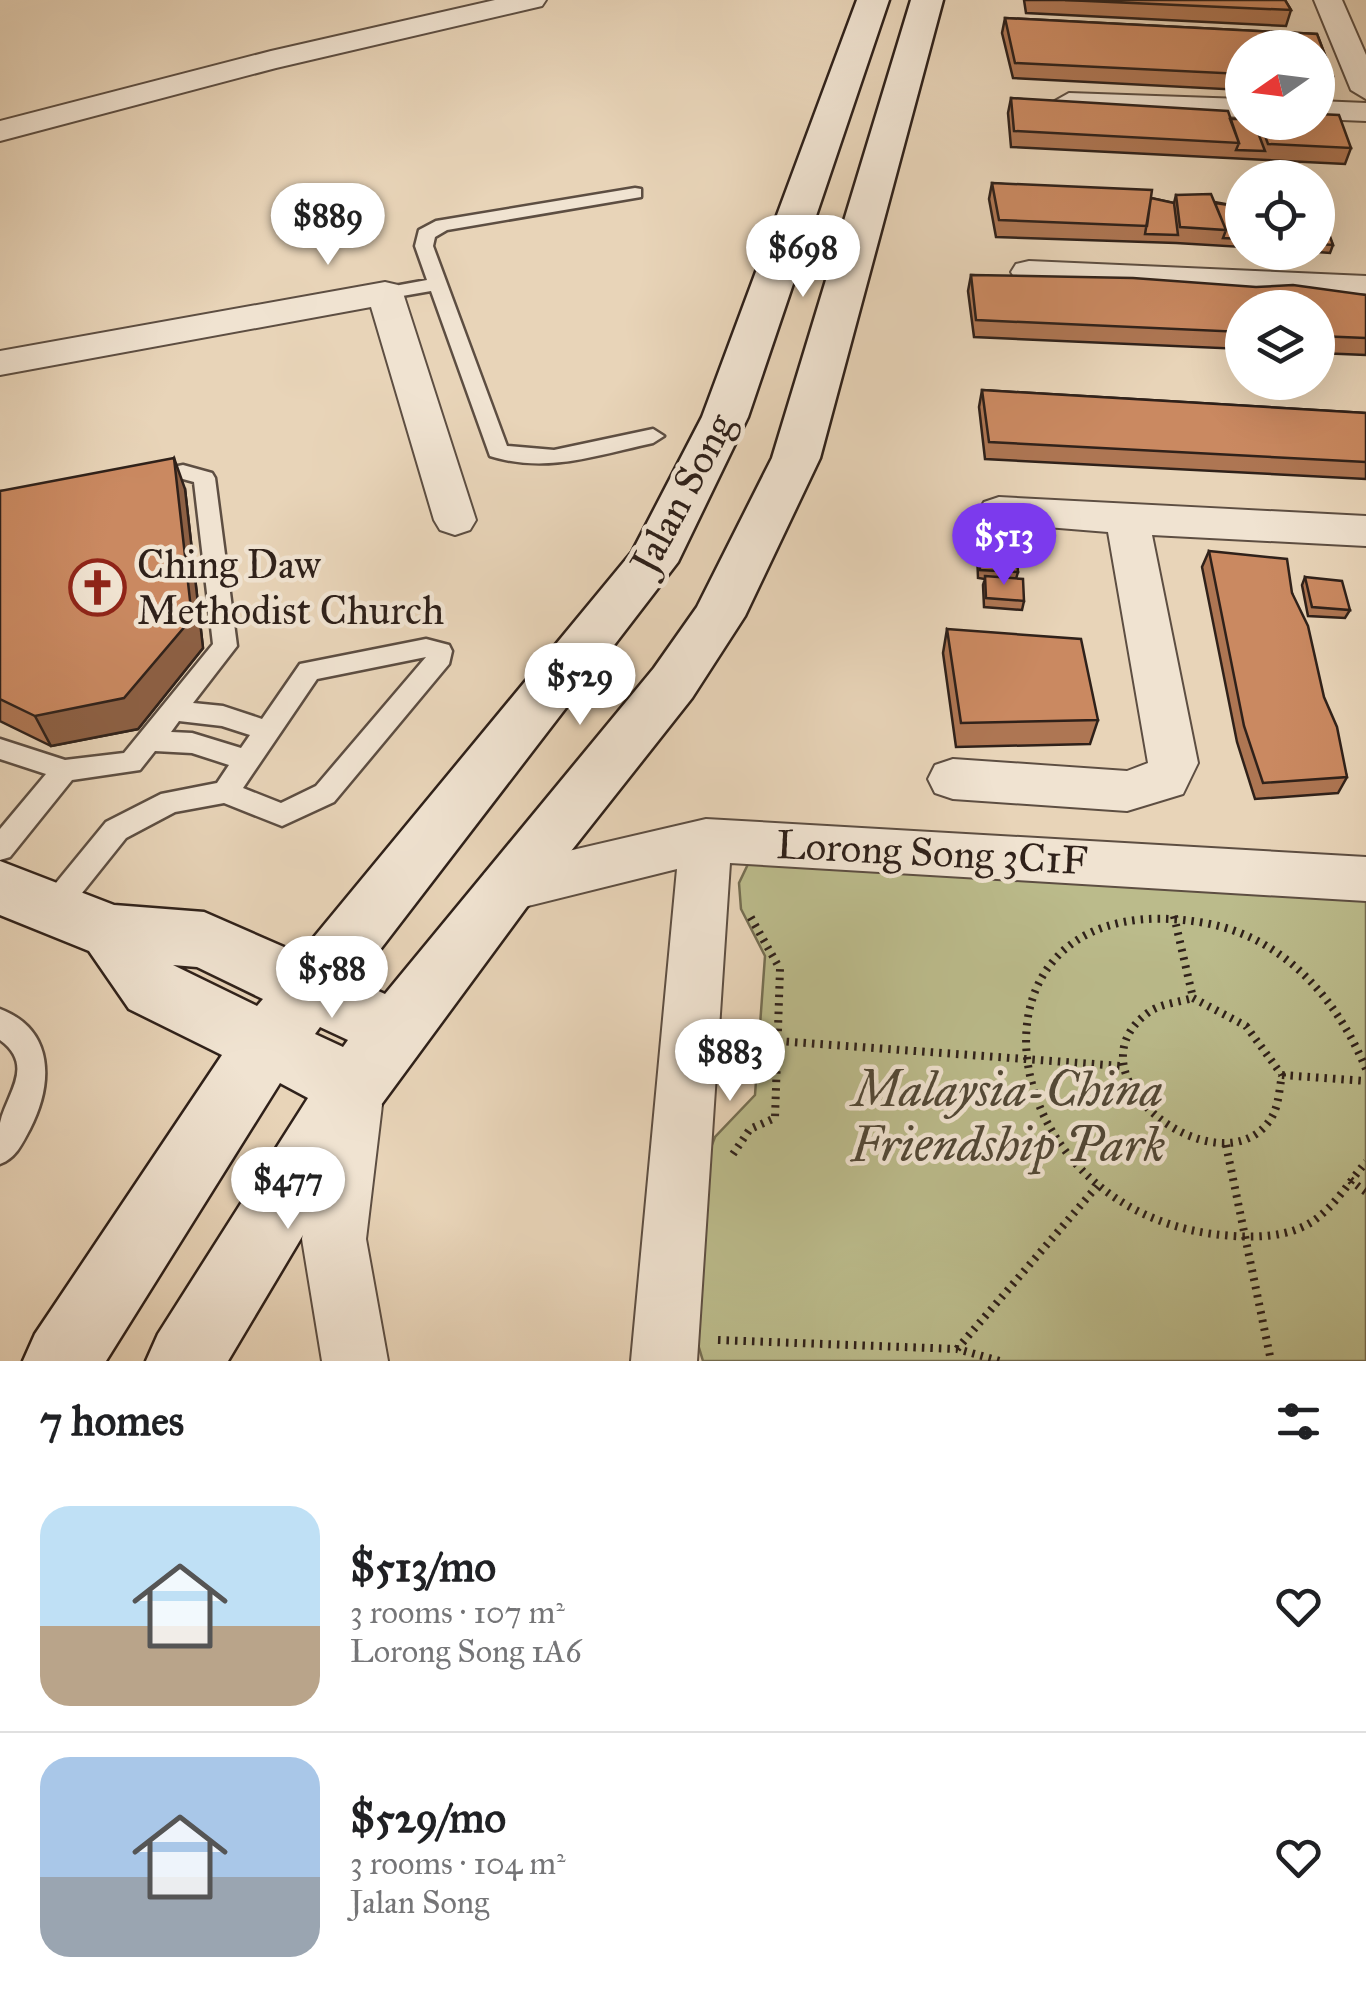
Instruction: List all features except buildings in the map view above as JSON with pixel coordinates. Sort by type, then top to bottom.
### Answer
[{"type":"main road","name":"Jalan Song","points":[[62,1361],[267,1044],[652,562],[725,416],[873,0]]},
{"type":"main road","name":"Jalan Song","points":[[185,1361],[354,1086],[504,888],[673,683],[719,616],[796,458],[928,0]]},
{"type":"main road","points":[[26,898],[111,932],[204,940],[396,1031]]},
{"type":"main road","points":[[111,932],[152,988],[354,1086]]},
{"type":"street","points":[[0,132],[271,60],[532,0]]},
{"type":"street","points":[[1328,0],[1366,90]]},
{"type":"street","points":[[1069,102],[1225,107]]},
{"type":"street","points":[[1335,111],[1366,112]]},
{"type":"street","points":[[1029,272],[1366,286]]},
{"type":"street","points":[[0,363],[384,293],[455,520]]},
{"type":"street","points":[[999,512],[1366,531]]},
{"type":"street","points":[[953,779],[1127,790],[1165,780],[1173,763],[1127,519]]},
{"type":"street","points":[[685,1350],[706,840]]},
{"type":"street","name":"Lorong Song 3C1F","points":[[504,888],[706,840],[1366,879]]},
{"type":"street","points":[[354,1086],[334,1239],[350,1350],[355,1361]]},
{"type":"lane","points":[[635,193],[442,225],[426,234],[424,246],[498,452],[515,459],[536,458],[653,436]]},
{"type":"lane","points":[[384,293],[436,284]]},
{"type":"lane","points":[[0,749],[65,770],[131,764],[225,646],[204,478],[183,472],[128,483]]},
{"type":"lane","points":[[26,898],[116,830],[170,802],[225,792],[282,815],[314,804],[437,664],[440,651],[426,648],[309,671],[225,792]]},
{"type":"lane","points":[[172,712],[223,716],[267,731]]},
{"type":"lane","points":[[149,741],[192,743],[246,760]]},
{"type":"lane","points":[[0,849],[65,770]]},
{"type":"lane","points":[[0,1023],[30,1048],[34,1067],[30,1093],[0,1149]]},
{"type":"path","points":[[729,1159],[750,1130],[776,1118],[780,969],[758,940],[743,900]]},
{"type":"path","points":[[1366,1069],[1356,1038],[1323,991],[1268,947],[1218,925],[1146,917],[1081,936],[1035,983],[1021,1049],[1033,1102],[1059,1146],[1119,1202],[1180,1230],[1246,1237],[1314,1221],[1366,1162]]},
{"type":"path","points":[[1193,998],[1251,1025],[1282,1075],[1274,1115],[1258,1133],[1226,1145],[1176,1133],[1162,1124],[1134,1094],[1121,1066],[1125,1034],[1133,1021],[1161,1002],[1193,998]]},
{"type":"path","points":[[778,1041],[1121,1066]]},
{"type":"path","points":[[1282,1075],[1366,1081]]},
{"type":"path","points":[[1226,1145],[1271,1361]]},
{"type":"path","points":[[1350,1180],[1366,1192]]},
{"type":"path","points":[[956,1349],[1099,1184]]},
{"type":"path","points":[[685,1350],[956,1349],[1000,1361]]},
{"type":"green space","name":"Malaysia-China Friendship Park","points":[[749,862],[1366,896],[1366,1361],[703,1361],[694,1331],[701,1173],[715,1137],[755,1095],[765,956],[741,909],[739,883]]},
{"type":"place","name":"Ching Daw Methodist Church","points":[[98,587]]}]
